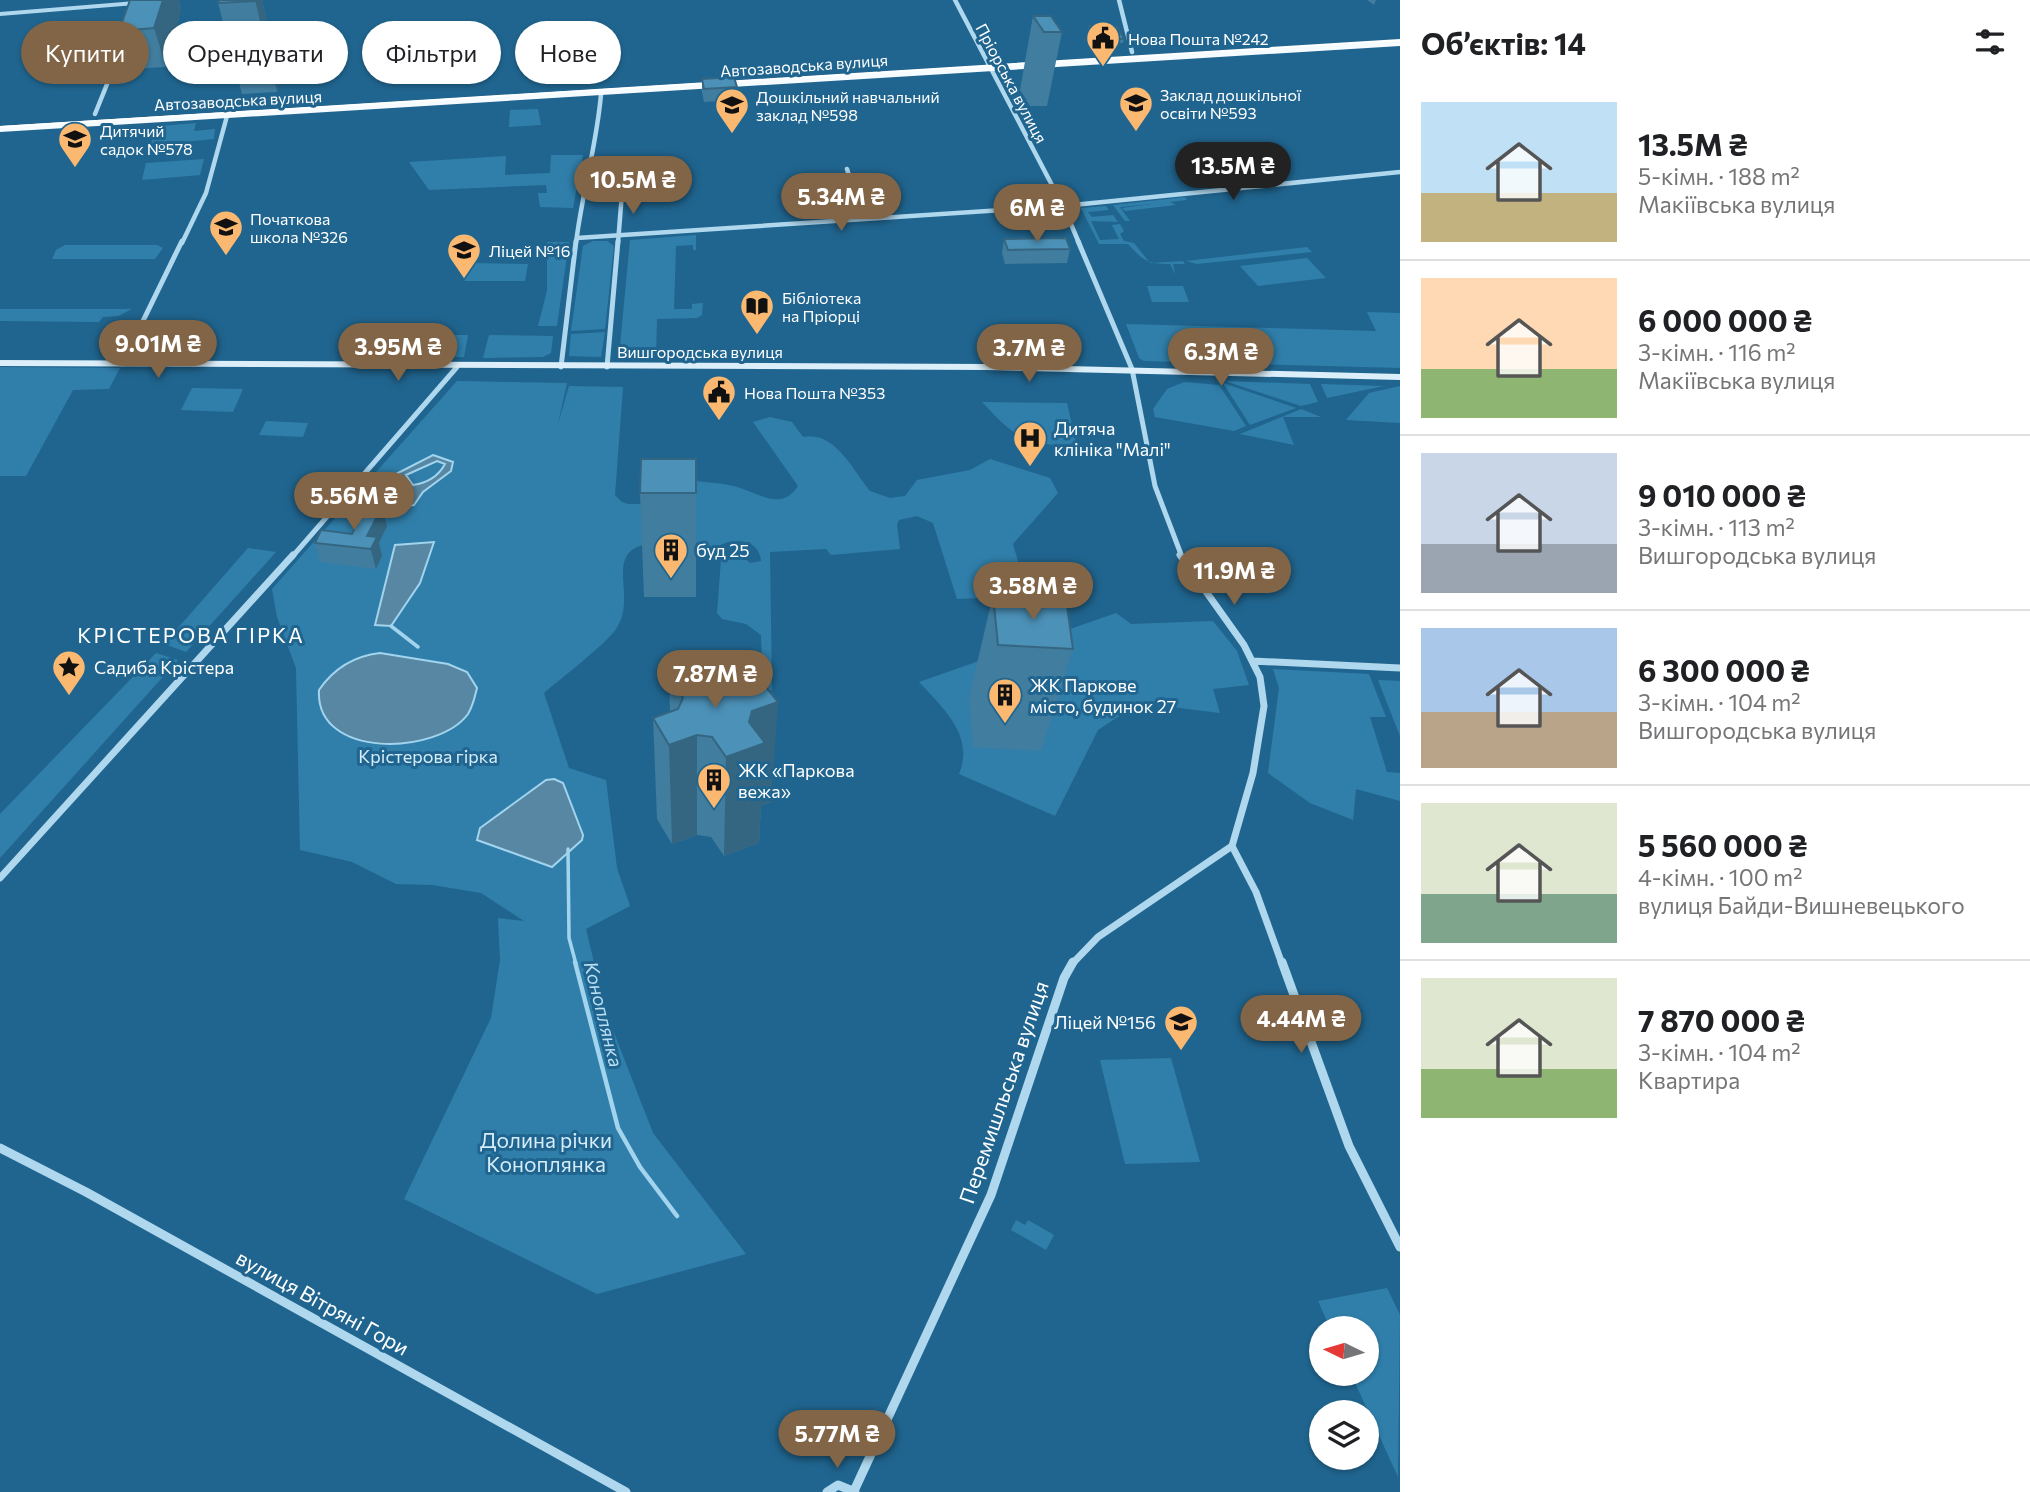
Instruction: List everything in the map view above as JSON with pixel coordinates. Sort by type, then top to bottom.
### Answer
[{"type":"main road","name":"Автозаводська вулиця","points":[[0,129],[601,94],[1132,51],[1400,34]]},
{"type":"main road","name":"Автозаводська вулиця","points":[[0,120],[1400,43]]},
{"type":"main road","name":"Вишгородська вулиця","points":[[0,363],[1132,369],[1400,377]]},
{"type":"street","points":[[0,14],[172,0]]},
{"type":"street","name":"Пріорська вулиця","points":[[955,0],[1063,206],[1132,369],[1155,486],[1171,538],[1253,661],[1260,677],[1264,706],[1253,773],[1231,846]]},
{"type":"street","points":[[1119,0],[1132,51]]},
{"type":"street","points":[[95,114],[107,84]]},
{"type":"street","points":[[561,367],[582,196],[598,128],[601,94]]},
{"type":"street","points":[[121,364],[206,193],[227,116]]},
{"type":"street","points":[[847,169],[862,218]]},
{"type":"street","points":[[577,238],[1063,206],[1400,172]]},
{"type":"street","points":[[607,367],[622,193]]},
{"type":"street","points":[[0,878],[261,592],[457,367]]},
{"type":"street","points":[[1253,661],[1400,668]]},
{"type":"street","points":[[1231,846],[1256,892],[1349,1146],[1400,1247]]},
{"type":"street","name":"Перемишльська вулиця","points":[[827,1492],[838,1485],[854,1491],[991,1195],[1064,978],[1078,955],[1098,937],[1231,846]]},
{"type":"street","name":"вулиця Вітряні Гори","points":[[0,1148],[86,1192],[626,1492]]},
{"type":"green space","points":[[538,109],[541,125],[509,127],[510,110]]},
{"type":"green space","points":[[196,123],[194,131],[215,129],[214,139],[151,145],[153,134],[158,133],[160,126]]},
{"type":"green space","points":[[551,155],[583,155],[573,208],[540,207],[538,193],[547,193],[546,185],[429,190],[409,162],[506,156],[505,175],[550,173]]},
{"type":"green space","points":[[204,159],[200,175],[142,180],[146,163]]},
{"type":"green space","points":[[1185,197],[1187,200],[1170,202],[1176,205],[1125,211],[1122,208],[1152,204],[1120,207],[1130,221],[1125,221],[1113,205]]},
{"type":"green space","points":[[1106,206],[1109,210],[1088,212],[1092,217],[1113,215],[1118,222],[1091,221],[1100,240],[1119,239],[1112,225],[1120,224],[1124,231],[1120,234],[1124,241],[1134,243],[1149,261],[1128,244],[1099,244],[1081,208]]},
{"type":"green space","points":[[696,235],[696,250],[693,250],[693,245],[676,246],[674,309],[692,309],[692,304],[703,303],[702,315],[697,318],[657,319],[656,357],[619,357],[630,240]]},
{"type":"green space","points":[[593,241],[607,241],[614,246],[605,329],[571,331],[583,246]]},
{"type":"green space","points":[[547,242],[569,242],[557,326],[538,326],[547,291]]},
{"type":"green space","points":[[65,245],[157,245],[163,248],[155,259],[52,259],[56,250]]},
{"type":"green space","points":[[1307,247],[1312,252],[1197,264],[1186,261]]},
{"type":"green space","points":[[1307,258],[1326,278],[1258,286],[1240,266]]},
{"type":"green space","points":[[1183,261],[1185,264],[1173,264],[1175,274],[1170,264],[1154,263]]},
{"type":"green space","points":[[468,263],[528,264],[525,281],[464,281]]},
{"type":"green space","points":[[1147,286],[1183,286],[1189,302],[1152,302]]},
{"type":"green space","points":[[0,309],[132,309],[118,316],[103,317],[99,322],[0,321]]},
{"type":"green space","points":[[1367,312],[1400,313],[1400,368],[1144,361],[1139,358],[1126,324],[1376,331]]},
{"type":"green space","points":[[605,332],[601,357],[569,356],[571,334]]},
{"type":"green space","points":[[377,334],[415,335],[409,357],[370,357]]},
{"type":"green space","points":[[423,335],[468,335],[464,357],[417,357]]},
{"type":"green space","points":[[489,335],[553,336],[551,353],[543,357],[483,358]]},
{"type":"green space","points":[[0,367],[120,368],[109,389],[73,390],[26,476],[0,476]]},
{"type":"green space","points":[[457,381],[567,383],[558,424],[569,386],[623,387],[615,495],[628,504],[671,504],[686,466],[697,481],[732,486],[769,498],[784,498],[791,494],[798,486],[753,422],[770,417],[792,422],[803,437],[814,437],[834,446],[870,491],[890,498],[905,496],[917,480],[970,470],[990,459],[1050,478],[1058,493],[1013,544],[1018,561],[1013,569],[1004,571],[1007,581],[995,582],[980,598],[957,599],[933,523],[917,516],[899,520],[897,525],[900,549],[831,555],[826,549],[770,552],[772,690],[755,696],[704,669],[709,664],[762,667],[761,635],[746,624],[722,619],[717,613],[721,559],[741,555],[750,563],[761,561],[755,547],[742,541],[726,543],[712,550],[690,542],[644,545],[631,551],[625,560],[624,600],[616,629],[544,693],[569,768],[606,780],[617,868],[630,906],[586,929],[606,1012],[653,1133],[746,1254],[597,1294],[404,1199],[491,1018],[500,960],[498,918],[524,921],[481,893],[432,885],[396,884],[352,862],[300,850],[296,668],[277,617],[272,589]]},
{"type":"green space","points":[[1225,381],[1310,384],[1318,402],[1301,406]]},
{"type":"green space","points":[[1184,382],[1219,385],[1246,426],[1234,431],[1155,417],[1153,409],[1167,389]]},
{"type":"green space","points":[[1223,383],[1296,408],[1250,425]]},
{"type":"green space","points":[[1321,384],[1384,386],[1327,398]]},
{"type":"green space","points":[[1400,386],[1400,423],[1346,420],[1369,393]]},
{"type":"green space","points":[[192,388],[243,389],[233,412],[181,410]]},
{"type":"green space","points":[[982,402],[1067,403],[1076,443],[1045,444],[1023,438]]},
{"type":"green space","points":[[1301,409],[1321,417],[1283,417],[1294,445],[1240,434]]},
{"type":"green space","points":[[266,421],[308,423],[303,437],[259,435]]},
{"type":"green space","points":[[248,548],[276,552],[186,652],[164,644]]},
{"type":"green space","points":[[1116,613],[1131,624],[1213,621],[1237,651],[1249,685],[1213,689],[1220,713],[1139,703],[1098,730],[1055,816],[959,774],[963,760],[960,735],[946,713],[919,682]]},
{"type":"green space","points":[[156,653],[178,660],[0,858],[0,814]]},
{"type":"green space","points":[[1273,669],[1369,674],[1386,717],[1370,717],[1387,772],[1400,773],[1400,801],[1356,789],[1353,820],[1310,803],[1268,773],[1279,688]]},
{"type":"green space","points":[[1378,680],[1400,681],[1400,736]]},
{"type":"green space","points":[[1171,1058],[1200,1162],[1125,1164],[1100,1060]]},
{"type":"green space","points":[[1016,1220],[1025,1225],[1028,1220],[1054,1235],[1046,1250],[1011,1230]]},
{"type":"green space","points":[[1387,1288],[1400,1315],[1398,1477],[1379,1435],[1379,1400],[1363,1400],[1356,1386],[1379,1386],[1379,1316],[1325,1316],[1318,1301]]},
{"type":"shaded area","points":[[433,455],[453,462],[451,471],[423,492],[414,505],[400,507],[388,487],[392,476]],"holes":[[[437,461],[445,464],[432,479],[423,483],[413,485],[406,475]]]},
{"type":"shaded area","points":[[434,542],[420,583],[391,626],[375,625],[395,545]]},
{"type":"shaded area","points":[[380,653],[448,664],[467,672],[477,688],[468,714],[453,728],[407,743],[381,744],[356,739],[336,729],[323,713],[319,690],[331,675],[345,664]]},
{"type":"shaded area","points":[[554,779],[563,783],[583,835],[582,840],[552,867],[477,840],[480,828],[546,780]]},
{"type":"building","points":[[130,0],[163,0],[154,28],[149,28],[149,21],[123,21]]},
{"type":"building","points":[[219,0],[255,0],[255,1],[218,3]]},
{"type":"building","points":[[1033,16],[1051,16],[1062,32],[1044,32]]},
{"type":"building","points":[[1089,26],[1117,26],[1124,39],[1096,39]]},
{"type":"building","points":[[734,77],[737,87],[704,89],[702,79]]},
{"type":"building","points":[[1066,238],[1070,249],[1008,250],[1004,239]]},
{"type":"building","points":[[641,459],[696,459],[696,493],[640,493]]},
{"type":"building","points":[[367,505],[382,507],[367,536],[377,537],[371,549],[315,543],[321,530],[352,534]]},
{"type":"building","points":[[993,595],[1066,599],[1073,649],[998,645]]},
{"type":"building","points":[[707,662],[720,684],[733,685],[757,676],[778,702],[752,711],[749,722],[765,743],[726,757],[712,737],[697,735],[669,745],[653,718],[678,709],[683,698],[669,677]]},
{"type":"waterway","points":[[391,626],[418,647]]},
{"type":"waterway","name":"Коноплянка","points":[[568,849],[569,938],[576,964]]},
{"type":"waterway","name":"Коноплянка","points":[[575,962],[618,1128],[640,1167],[677,1216]]},
{"type":"tram line","points":[[0,127],[1400,40]]},
{"type":"place","name":"Нова Пошта №242","points":[[1103,68]]},
{"type":"place","name":"Заклад дошкільної освіти №593","points":[[1136,133]]},
{"type":"place","name":"Дошкільний навчальний заклад №598","points":[[732,135]]},
{"type":"place","name":"Дитячий садок №578","points":[[75,169]]},
{"type":"place","name":"Початкова школа №326","points":[[226,257]]},
{"type":"place","name":"Ліцей №16","points":[[464,280]]},
{"type":"place","name":"Бібліотека на Пріорці","points":[[757,336]]},
{"type":"place","name":"Нова Пошта №353","points":[[719,422]]},
{"type":"place","name":"Дитяча клініка \"Малі\"","points":[[1030,468]]},
{"type":"place","name":"буд 25","points":[[671,580]]},
{"type":"place","name":"Садиба Крістера","points":[[69,697]]},
{"type":"place","name":"ЖК Паркове місто, будинок 27","points":[[1005,725]]},
{"type":"place","name":"ЖК «Паркова вежа»","points":[[714,810]]},
{"type":"place","name":"Ліцей №156","points":[[1181,1052]]},
{"type":"district","name":"КРІСТЕРОВА ГІРКА","points":[[191,634]]},
{"type":"park label","name":"Крістерова гірка","points":[[428,756]]},
{"type":"park label","name":"Долина річки Коноплянка","points":[[546,1151]]}]
